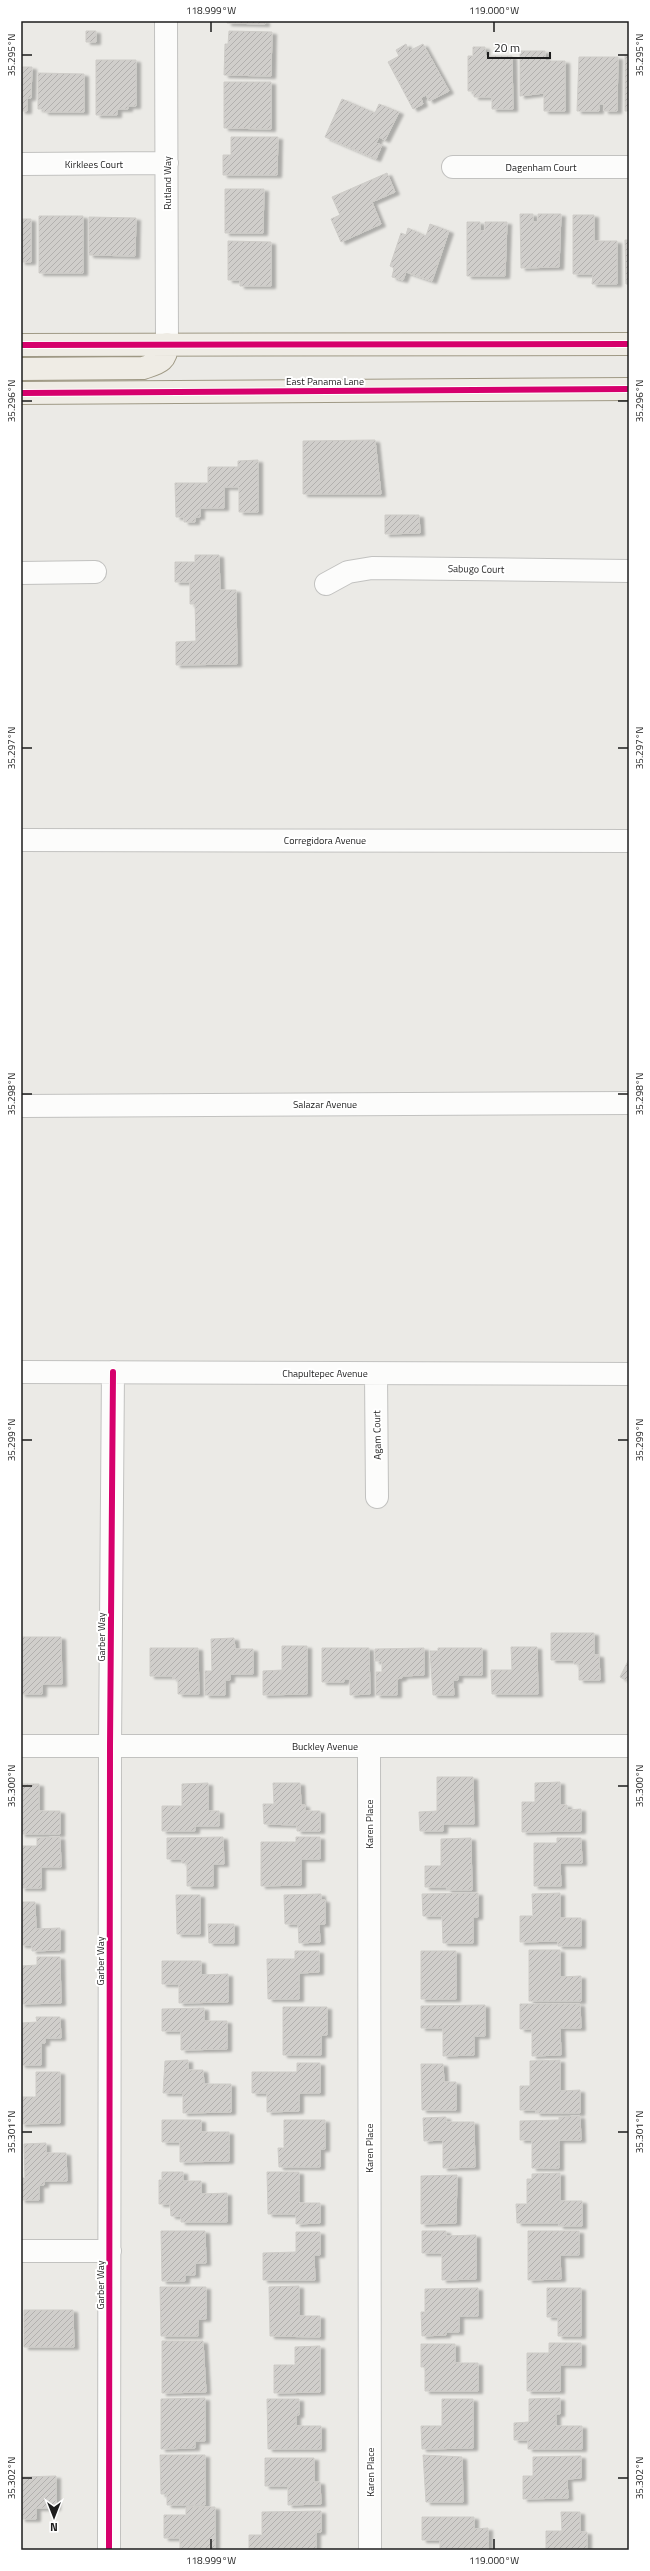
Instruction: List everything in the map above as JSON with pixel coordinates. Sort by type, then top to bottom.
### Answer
[{"type":"main road","points":[[21,369],[143,368],[162,362],[167,355],[168,344]]},
{"type":"main road","points":[[21,345],[629,344]]},
{"type":"main road","name":"East Panama Lane","points":[[21,393],[629,389]]},
{"type":"street","name":"Rutland Way","points":[[166,21],[168,344]]},
{"type":"street","name":"Kirklees Court","points":[[21,164],[167,163]]},
{"type":"street","name":"Dagenham Court","points":[[454,167],[629,167]]},
{"type":"street","name":"Sabugo Court","points":[[326,584],[348,572],[372,568],[629,571]]},
{"type":"street","points":[[21,573],[95,572]]},
{"type":"street","name":"Corregidora Avenue","points":[[21,840],[629,841]]},
{"type":"street","name":"Salazar Avenue","points":[[21,1106],[629,1103]]},
{"type":"street","name":"Chapultepec Avenue","points":[[21,1372],[629,1374]]},
{"type":"street","name":"Garber Way","points":[[109,2550],[110,1746],[113,1372]]},
{"type":"street","name":"Agam Court","points":[[376,1374],[377,1497]]},
{"type":"street","name":"Buckley Avenue","points":[[21,1746],[629,1746]]},
{"type":"street","name":"Karen Place","points":[[369,1746],[370,2550]]},
{"type":"street","points":[[21,2251],[110,2251]]},
{"type":"building","points":[[227,21],[265,21],[265,24],[227,23]]},
{"type":"building","points":[[86,31],[96,31],[96,42],[86,42]]},
{"type":"building","points":[[229,31],[272,32],[271,76],[224,75],[225,44],[228,44]]},
{"type":"building","points":[[406,44],[409,51],[423,44],[449,91],[429,101],[426,95],[421,98],[423,104],[413,109],[388,62],[399,56],[396,50]]},
{"type":"building","points":[[473,47],[485,47],[485,56],[512,56],[513,109],[492,109],[492,97],[474,97],[474,91],[468,91],[468,56],[473,56]]},
{"type":"building","points":[[520,51],[545,51],[545,61],[565,61],[565,111],[544,111],[544,93],[520,96]]},
{"type":"building","points":[[625,56],[629,56],[629,111],[625,111]]},
{"type":"building","points":[[579,57],[618,57],[617,111],[604,111],[604,104],[599,104],[599,111],[577,111]]},
{"type":"building","points":[[96,60],[136,60],[136,106],[128,106],[128,109],[117,109],[117,115],[96,115]]},
{"type":"building","points":[[21,67],[32,67],[31,98],[27,98],[27,111],[21,111]]},
{"type":"building","points":[[38,73],[84,74],[84,112],[44,112],[44,109],[38,109]]},
{"type":"building","points":[[224,82],[271,82],[271,129],[224,128]]},
{"type":"building","points":[[342,99],[375,113],[379,104],[399,112],[385,140],[379,137],[376,143],[382,145],[376,159],[325,137]]},
{"type":"building","points":[[231,137],[278,137],[277,175],[223,175],[223,155],[231,155]]},
{"type":"building","points":[[387,173],[395,192],[372,202],[381,224],[341,242],[331,219],[340,215],[332,197]]},
{"type":"building","points":[[225,189],[264,189],[263,233],[225,233]]},
{"type":"building","points":[[520,214],[533,214],[533,222],[538,222],[538,214],[561,214],[559,267],[521,268]]},
{"type":"building","points":[[573,215],[594,215],[594,241],[617,241],[617,284],[592,284],[593,274],[573,274]]},
{"type":"building","points":[[39,216],[83,216],[83,273],[39,273]]},
{"type":"building","points":[[89,217],[136,218],[135,256],[89,255]]},
{"type":"building","points":[[21,219],[31,219],[31,262],[21,262]]},
{"type":"building","points":[[467,222],[480,222],[480,231],[485,231],[485,222],[507,222],[505,276],[467,276]]},
{"type":"building","points":[[430,224],[449,231],[432,281],[406,272],[403,280],[392,277],[394,268],[390,266],[401,233],[406,235],[408,228],[426,236]]},
{"type":"building","points":[[625,240],[629,240],[629,284],[626,284]]},
{"type":"building","points":[[228,241],[271,242],[271,286],[240,286],[240,280],[228,280]]},
{"type":"building","points":[[375,440],[381,494],[303,494],[303,441]]},
{"type":"building","points":[[258,460],[258,512],[239,512],[239,487],[224,487],[224,508],[200,508],[200,517],[195,517],[195,522],[184,522],[184,517],[176,517],[175,483],[208,483],[208,467],[238,467],[238,461]]},
{"type":"building","points":[[385,515],[419,515],[420,533],[385,534]]},
{"type":"building","points":[[195,555],[219,555],[220,590],[236,590],[237,664],[176,665],[176,642],[196,641],[195,604],[190,604],[190,582],[175,582],[175,562],[195,562]]},
{"type":"building","points":[[551,1633],[594,1633],[594,1655],[599,1655],[600,1680],[579,1680],[579,1664],[574,1664],[574,1660],[551,1660]]},
{"type":"building","points":[[21,1637],[61,1637],[62,1684],[42,1684],[42,1694],[21,1694]]},
{"type":"building","points":[[234,1638],[235,1649],[253,1649],[253,1674],[230,1674],[230,1680],[225,1680],[225,1695],[205,1695],[205,1671],[212,1671],[211,1639]]},
{"type":"building","points":[[282,1646],[307,1646],[307,1694],[263,1695],[263,1671],[282,1670]]},
{"type":"building","points":[[511,1647],[537,1647],[538,1694],[492,1694],[491,1670],[512,1670]]},
{"type":"building","points":[[150,1648],[198,1648],[199,1694],[178,1694],[178,1679],[173,1679],[173,1676],[150,1676]]},
{"type":"building","points":[[322,1648],[369,1648],[370,1694],[350,1695],[350,1679],[344,1679],[344,1682],[322,1682]]},
{"type":"building","points":[[424,1648],[424,1675],[402,1676],[402,1678],[397,1679],[397,1695],[376,1695],[376,1672],[382,1672],[382,1661],[375,1661],[375,1649]]},
{"type":"building","points":[[438,1648],[482,1648],[482,1675],[458,1675],[458,1680],[453,1680],[454,1695],[433,1695],[430,1651],[438,1651]]},
{"type":"building","points":[[629,1659],[629,1682],[620,1677]]},
{"type":"building","points":[[437,1777],[473,1777],[474,1824],[443,1824],[443,1831],[420,1831],[419,1812],[437,1811]]},
{"type":"building","points":[[560,1782],[560,1805],[567,1805],[567,1810],[581,1809],[581,1831],[522,1832],[522,1802],[535,1802],[535,1783]]},
{"type":"building","points":[[208,1783],[208,1811],[219,1811],[219,1826],[195,1826],[195,1831],[162,1831],[162,1806],[182,1806],[182,1784]]},
{"type":"building","points":[[273,1783],[300,1783],[301,1805],[305,1805],[305,1811],[320,1811],[320,1831],[297,1831],[297,1825],[264,1824],[263,1804],[274,1804]]},
{"type":"building","points":[[21,1784],[39,1784],[39,1811],[60,1811],[60,1834],[21,1834]]},
{"type":"building","points":[[60,1837],[61,1867],[41,1867],[41,1888],[21,1888],[21,1846],[37,1846],[37,1838]]},
{"type":"building","points":[[223,1837],[224,1864],[213,1864],[213,1886],[187,1886],[187,1863],[182,1863],[182,1859],[167,1859],[167,1838]]},
{"type":"building","points":[[296,1837],[320,1837],[320,1859],[301,1859],[301,1885],[261,1886],[261,1842],[296,1842]]},
{"type":"building","points":[[471,1838],[472,1890],[447,1890],[447,1887],[425,1887],[425,1866],[441,1866],[441,1839]]},
{"type":"building","points":[[557,1838],[581,1838],[582,1863],[560,1863],[561,1886],[534,1886],[534,1843],[557,1843]]},
{"type":"building","points":[[478,1893],[478,1917],[473,1917],[473,1943],[443,1943],[442,1916],[423,1916],[422,1894]]},
{"type":"building","points":[[560,1893],[560,1918],[581,1918],[581,1946],[558,1946],[558,1941],[520,1942],[520,1916],[533,1916],[532,1894]]},
{"type":"building","points":[[321,1894],[321,1900],[325,1900],[325,1924],[319,1924],[320,1942],[299,1943],[298,1924],[285,1924],[284,1895]]},
{"type":"building","points":[[176,1895],[200,1895],[200,1934],[177,1934]]},
{"type":"building","points":[[21,1902],[35,1902],[36,1929],[60,1928],[60,1950],[32,1951],[32,1945],[21,1945]]},
{"type":"building","points":[[208,1924],[234,1924],[234,1943],[209,1943]]},
{"type":"building","points":[[529,1950],[560,1950],[560,1977],[581,1976],[581,2001],[529,2001]]},
{"type":"building","points":[[295,1951],[319,1951],[319,1972],[299,1973],[299,1999],[268,1999],[267,1959],[295,1959]]},
{"type":"building","points":[[421,1951],[456,1951],[456,1999],[421,1999]]},
{"type":"building","points":[[37,1957],[60,1957],[61,2003],[21,2004],[21,1966],[37,1965]]},
{"type":"building","points":[[162,1961],[201,1961],[201,1975],[228,1974],[228,2002],[179,2003],[179,1984],[162,1984]]},
{"type":"building","points":[[520,2004],[580,2004],[581,2028],[560,2028],[561,2055],[532,2056],[532,2029],[520,2029]]},
{"type":"building","points":[[485,2005],[485,2036],[474,2036],[474,2055],[443,2056],[443,2028],[421,2028],[421,2006]]},
{"type":"building","points":[[283,2007],[327,2007],[327,2035],[321,2035],[321,2055],[283,2055]]},
{"type":"building","points":[[204,2008],[204,2021],[227,2021],[227,2049],[181,2050],[181,2031],[162,2031],[162,2009]]},
{"type":"building","points":[[36,2017],[60,2017],[61,2038],[45,2038],[45,2043],[41,2043],[41,2065],[21,2065],[21,2023],[37,2022]]},
{"type":"building","points":[[188,2060],[188,2070],[203,2070],[204,2084],[231,2084],[231,2112],[183,2113],[183,2093],[163,2093],[165,2061]]},
{"type":"building","points":[[560,2060],[560,2091],[580,2090],[580,2113],[536,2113],[536,2110],[520,2110],[520,2086],[530,2086],[530,2061]]},
{"type":"building","points":[[297,2063],[320,2063],[320,2093],[299,2093],[299,2111],[267,2112],[267,2093],[252,2093],[252,2072],[297,2072]]},
{"type":"building","points":[[421,2064],[443,2064],[444,2082],[456,2082],[456,2110],[422,2110]]},
{"type":"building","points":[[36,2072],[60,2072],[60,2123],[21,2124],[21,2097],[36,2097]]},
{"type":"building","points":[[580,2116],[581,2140],[559,2140],[559,2168],[532,2168],[532,2140],[520,2140],[520,2121],[559,2120],[559,2117]]},
{"type":"building","points":[[446,2117],[446,2122],[474,2122],[475,2167],[443,2168],[443,2140],[424,2141],[423,2118]]},
{"type":"building","points":[[162,2120],[201,2120],[201,2132],[229,2132],[229,2161],[180,2162],[180,2142],[162,2142]]},
{"type":"building","points":[[284,2120],[325,2120],[325,2149],[320,2149],[320,2167],[279,2167],[278,2148],[284,2148]]},
{"type":"building","points":[[46,2143],[46,2153],[66,2153],[67,2181],[44,2181],[44,2185],[39,2185],[39,2200],[21,2200],[21,2178],[25,2178],[24,2144]]},
{"type":"building","points":[[162,2172],[183,2172],[183,2181],[201,2181],[201,2194],[227,2193],[227,2222],[181,2222],[181,2216],[171,2216],[170,2204],[159,2204],[159,2180],[162,2180]]},
{"type":"building","points":[[267,2172],[299,2172],[299,2203],[320,2203],[320,2223],[296,2224],[296,2214],[268,2214]]},
{"type":"building","points":[[560,2173],[560,2201],[582,2201],[582,2226],[559,2226],[559,2223],[517,2223],[516,2204],[527,2204],[527,2179],[532,2179],[532,2174]]},
{"type":"building","points":[[457,2175],[456,2223],[421,2224],[421,2176]]},
{"type":"building","points":[[161,2231],[205,2231],[206,2263],[195,2263],[195,2275],[185,2275],[185,2281],[162,2281]]},
{"type":"building","points":[[422,2231],[446,2231],[446,2236],[476,2235],[476,2279],[442,2280],[442,2253],[422,2253]]},
{"type":"building","points":[[528,2231],[579,2231],[579,2255],[560,2255],[561,2279],[528,2280]]},
{"type":"building","points":[[296,2232],[320,2232],[320,2255],[314,2255],[315,2280],[263,2280],[263,2253],[296,2252]]},
{"type":"building","points":[[299,2286],[299,2316],[320,2316],[320,2337],[270,2336],[269,2287]]},
{"type":"building","points":[[160,2287],[206,2287],[206,2319],[198,2319],[198,2336],[161,2336]]},
{"type":"building","points":[[478,2288],[478,2316],[459,2316],[459,2332],[446,2332],[446,2335],[422,2336],[421,2312],[425,2312],[425,2289]]},
{"type":"building","points":[[547,2288],[581,2288],[581,2336],[558,2336],[558,2317],[547,2317]]},
{"type":"building","points":[[24,2310],[73,2310],[74,2347],[24,2347]]},
{"type":"building","points":[[162,2341],[203,2341],[206,2392],[162,2393]]},
{"type":"building","points":[[549,2343],[581,2343],[581,2365],[560,2365],[560,2391],[527,2391],[527,2353],[549,2353]]},
{"type":"building","points":[[421,2344],[455,2344],[455,2363],[478,2363],[478,2391],[425,2391],[425,2367],[421,2367]]},
{"type":"building","points":[[320,2346],[320,2392],[274,2393],[274,2365],[295,2365],[295,2347]]},
{"type":"building","points":[[205,2398],[205,2441],[195,2441],[195,2448],[161,2449],[161,2399]]},
{"type":"building","points":[[560,2398],[560,2414],[556,2414],[556,2426],[582,2426],[582,2449],[528,2449],[528,2440],[514,2440],[514,2423],[529,2422],[529,2399]]},
{"type":"building","points":[[267,2399],[299,2399],[299,2415],[296,2415],[296,2426],[321,2426],[321,2449],[268,2449]]},
{"type":"building","points":[[442,2399],[473,2399],[473,2448],[422,2449],[421,2426],[442,2426]]},
{"type":"building","points":[[160,2455],[205,2455],[205,2505],[167,2505],[167,2494],[161,2494]]},
{"type":"building","points":[[423,2455],[462,2457],[463,2502],[426,2502]]},
{"type":"building","points":[[581,2456],[581,2478],[567,2479],[568,2498],[523,2499],[523,2476],[533,2476],[533,2457]]},
{"type":"building","points":[[265,2458],[314,2458],[314,2482],[320,2482],[321,2504],[288,2505],[288,2486],[265,2486]]},
{"type":"building","points":[[56,2476],[56,2508],[36,2508],[36,2519],[21,2519],[21,2477]]},
{"type":"building","points":[[186,2507],[215,2507],[215,2550],[180,2550],[180,2538],[164,2538],[164,2515],[186,2515]]},
{"type":"building","points":[[321,2511],[321,2532],[316,2532],[316,2550],[249,2550],[249,2535],[262,2535],[262,2512]]},
{"type":"building","points":[[561,2512],[580,2512],[580,2532],[587,2532],[587,2550],[546,2550],[546,2531],[562,2531]]},
{"type":"building","points":[[422,2517],[474,2517],[474,2529],[488,2528],[488,2550],[440,2550],[440,2540],[422,2540]]},
{"type":"cycle path","points":[[21,345],[629,344]]},
{"type":"cycle path","points":[[21,393],[629,389]]},
{"type":"cycle path","points":[[109,2550],[110,1746],[113,1372]]}]
